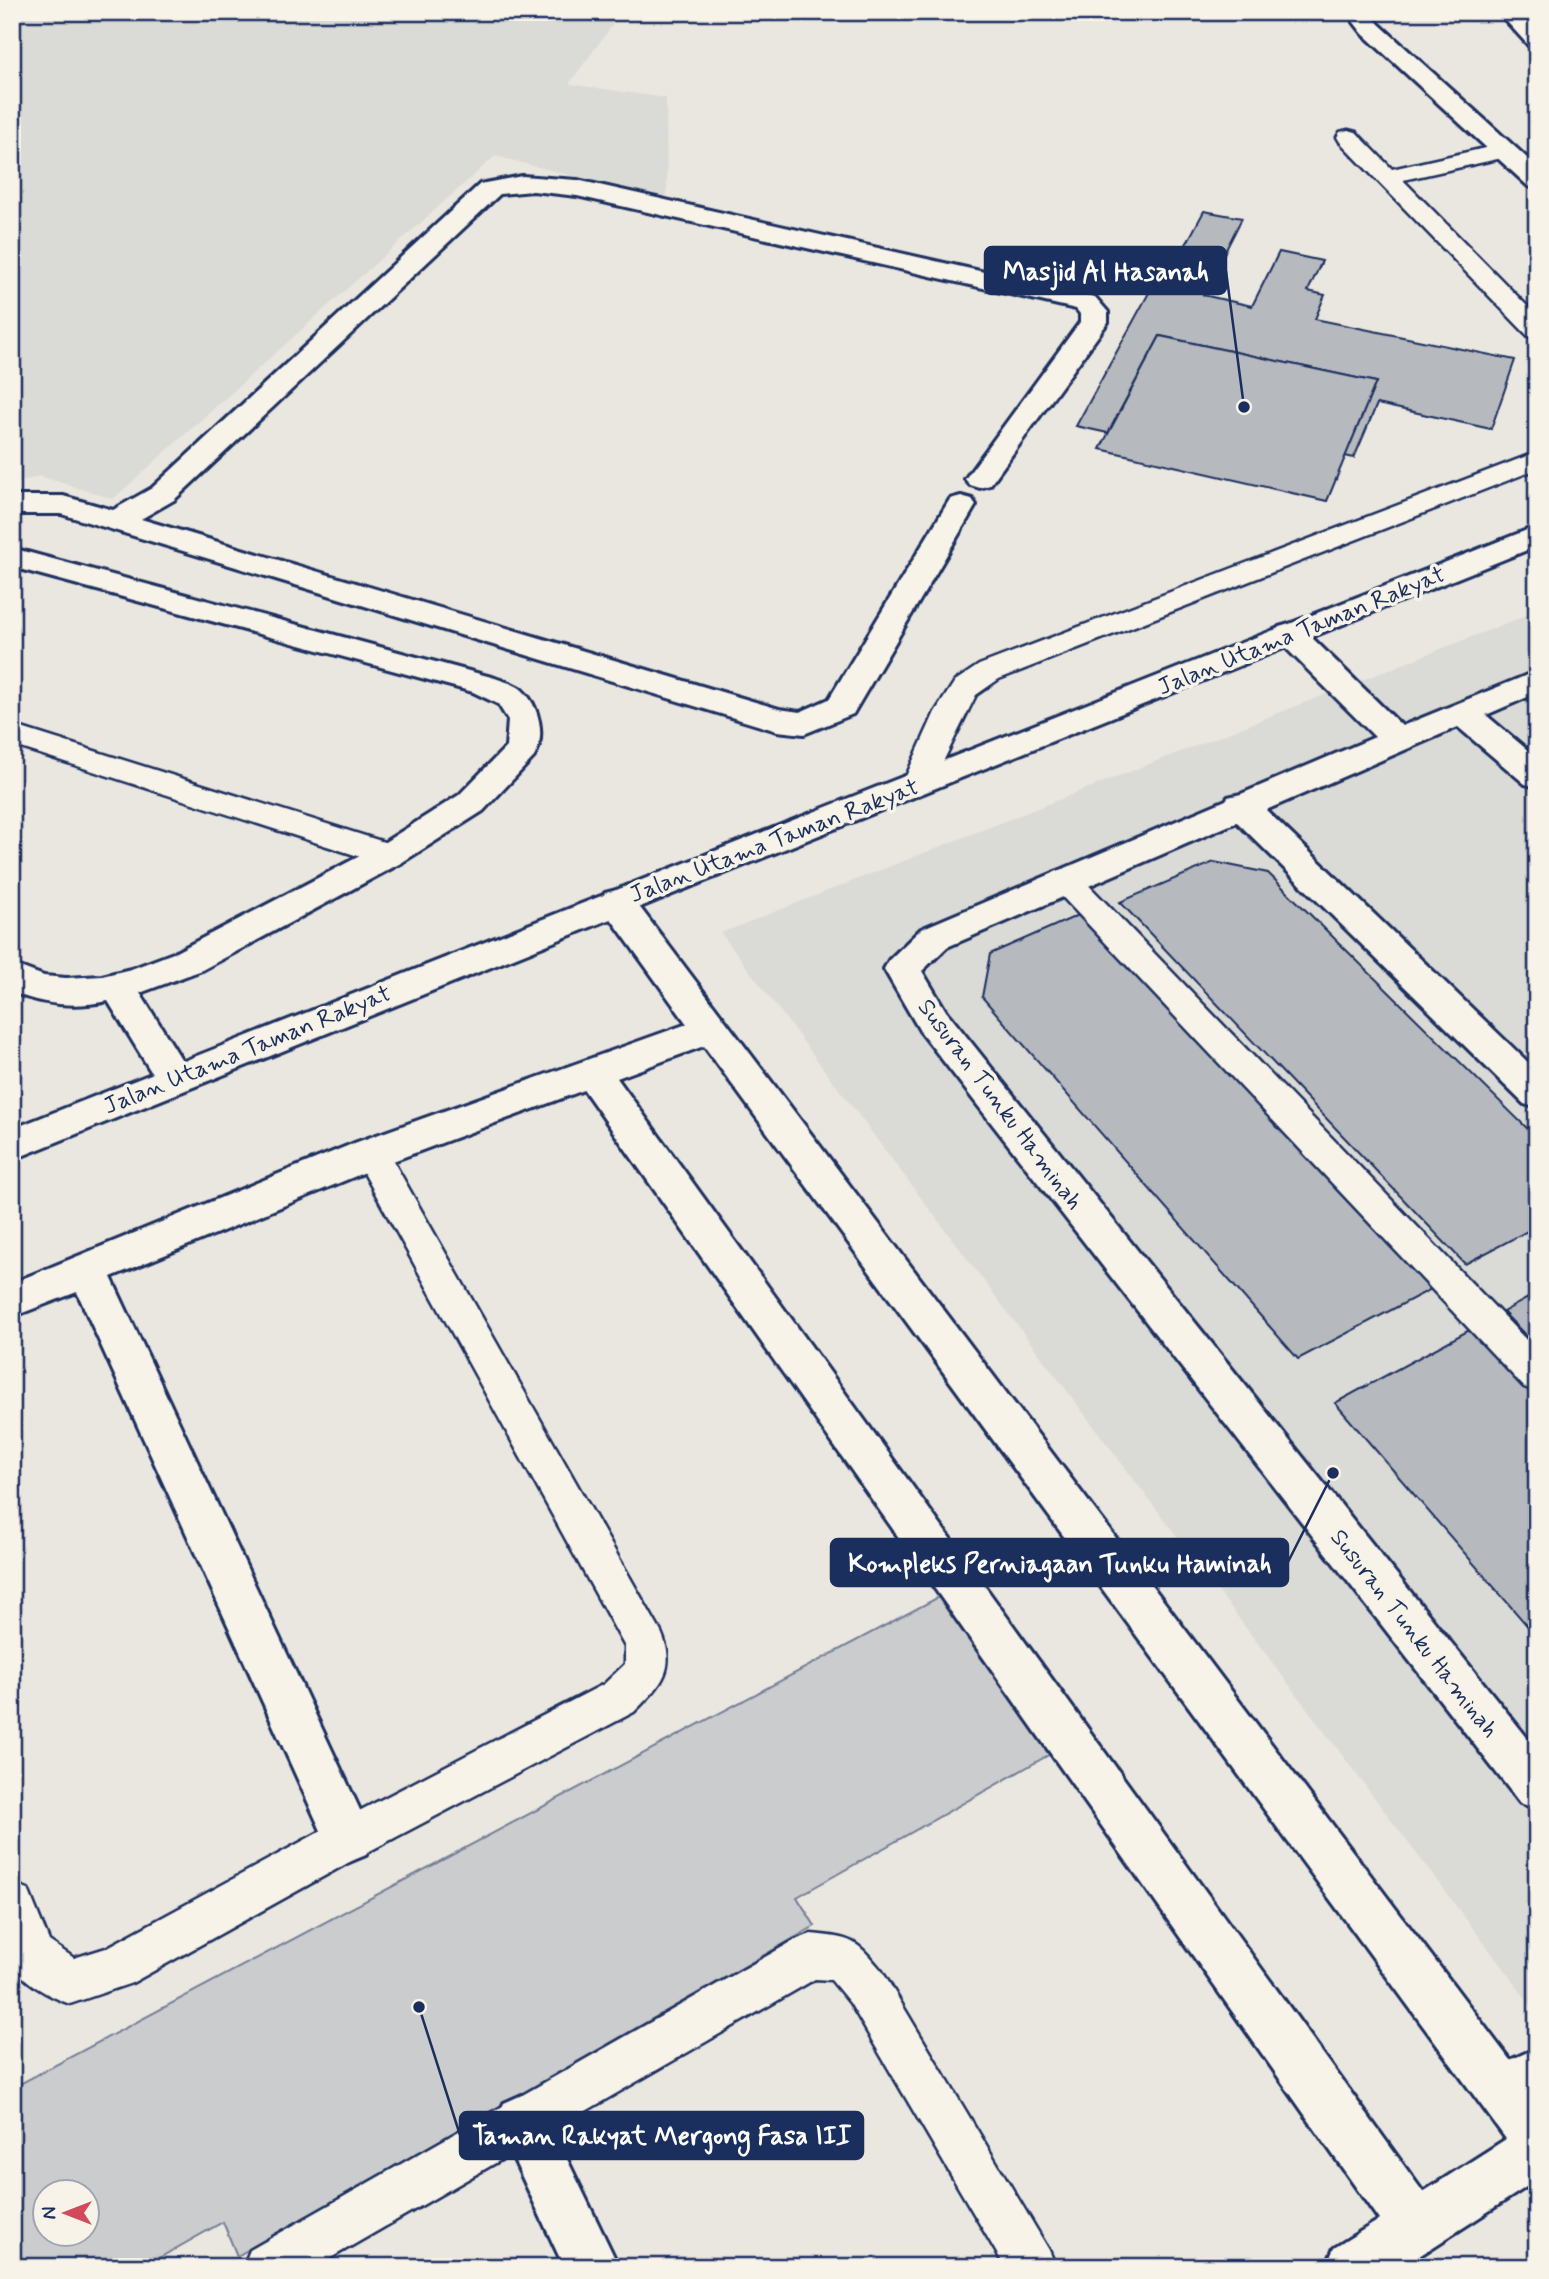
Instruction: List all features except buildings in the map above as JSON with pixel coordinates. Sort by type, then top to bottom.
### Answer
[{"type":"street","points":[[1358,12],[1371,29],[1537,181]]},
{"type":"street","points":[[1510,12],[1537,41]]},
{"type":"street","points":[[116,521],[163,494],[489,189],[516,182],[548,183],[577,188],[1085,303],[1094,312],[1094,322],[980,479]]},
{"type":"street","points":[[12,505],[63,505],[764,716],[804,723],[841,706],[961,505]]},
{"type":"street","name":"Jalan Utama Taman Rakyat","points":[[12,1145],[1537,535]]},
{"type":"street","points":[[12,557],[484,685],[510,697],[524,720],[522,749],[471,803],[389,855],[189,961],[157,975],[117,986],[75,992],[45,990],[12,977]]},
{"type":"street","points":[[1290,634],[1397,740]]},
{"type":"street","name":"Susuran Tunku Haminah","points":[[1537,681],[1240,805],[934,938],[902,969],[933,1021],[1537,1787]]},
{"type":"street","points":[[1462,713],[1537,776]]},
{"type":"street","points":[[1240,805],[1537,1094]]},
{"type":"street","points":[[617,902],[1520,2083],[1537,2138]]},
{"type":"street","points":[[117,986],[174,1078]]},
{"type":"street","points":[[12,1301],[371,1153],[712,1029]]},
{"type":"street","points":[[591,1071],[1417,2228]]},
{"type":"street","points":[[88,1271],[349,1839]]},
{"type":"street","points":[[522,2121],[593,2267]]},
{"type":"street","points":[[1353,2267],[1537,2150]]},
{"type":"lane","points":[[1348,136],[1537,331]]},
{"type":"lane","points":[[1385,177],[1503,151]]},
{"type":"lane","points":[[918,783],[950,712],[965,688],[989,672],[1537,460]]},
{"type":"lane","points":[[12,735],[389,855]]},
{"type":"lane","points":[[1065,880],[1537,1376]]},
{"type":"lane","points":[[12,1904],[32,1956],[70,1982],[116,1967],[349,1839],[619,1698],[646,1672],[646,1645],[371,1153]]},
{"type":"lane","points":[[267,2267],[811,1956],[843,1959],[866,1987],[1032,2267]]},
{"type":"shaded area","points":[[12,12],[622,12],[569,84],[666,98],[667,200],[495,156],[113,499],[40,476],[12,484]]},
{"type":"shaded area","points":[[1537,611],[1537,2013],[721,933]]},
{"type":"shaded area","points":[[950,1591],[1061,1748],[797,1897],[815,1926],[237,2256],[223,2222],[143,2267],[12,2267],[12,2088]]},
{"type":"place","name":"Masjid Al Hasanah","points":[[1244,407]]},
{"type":"place","name":"Kompleks Perniagaan Tunku Haminah","points":[[1333,1473]]},
{"type":"place","name":"Taman Rakyat Mergong Fasa III","points":[[419,2007]]}]
